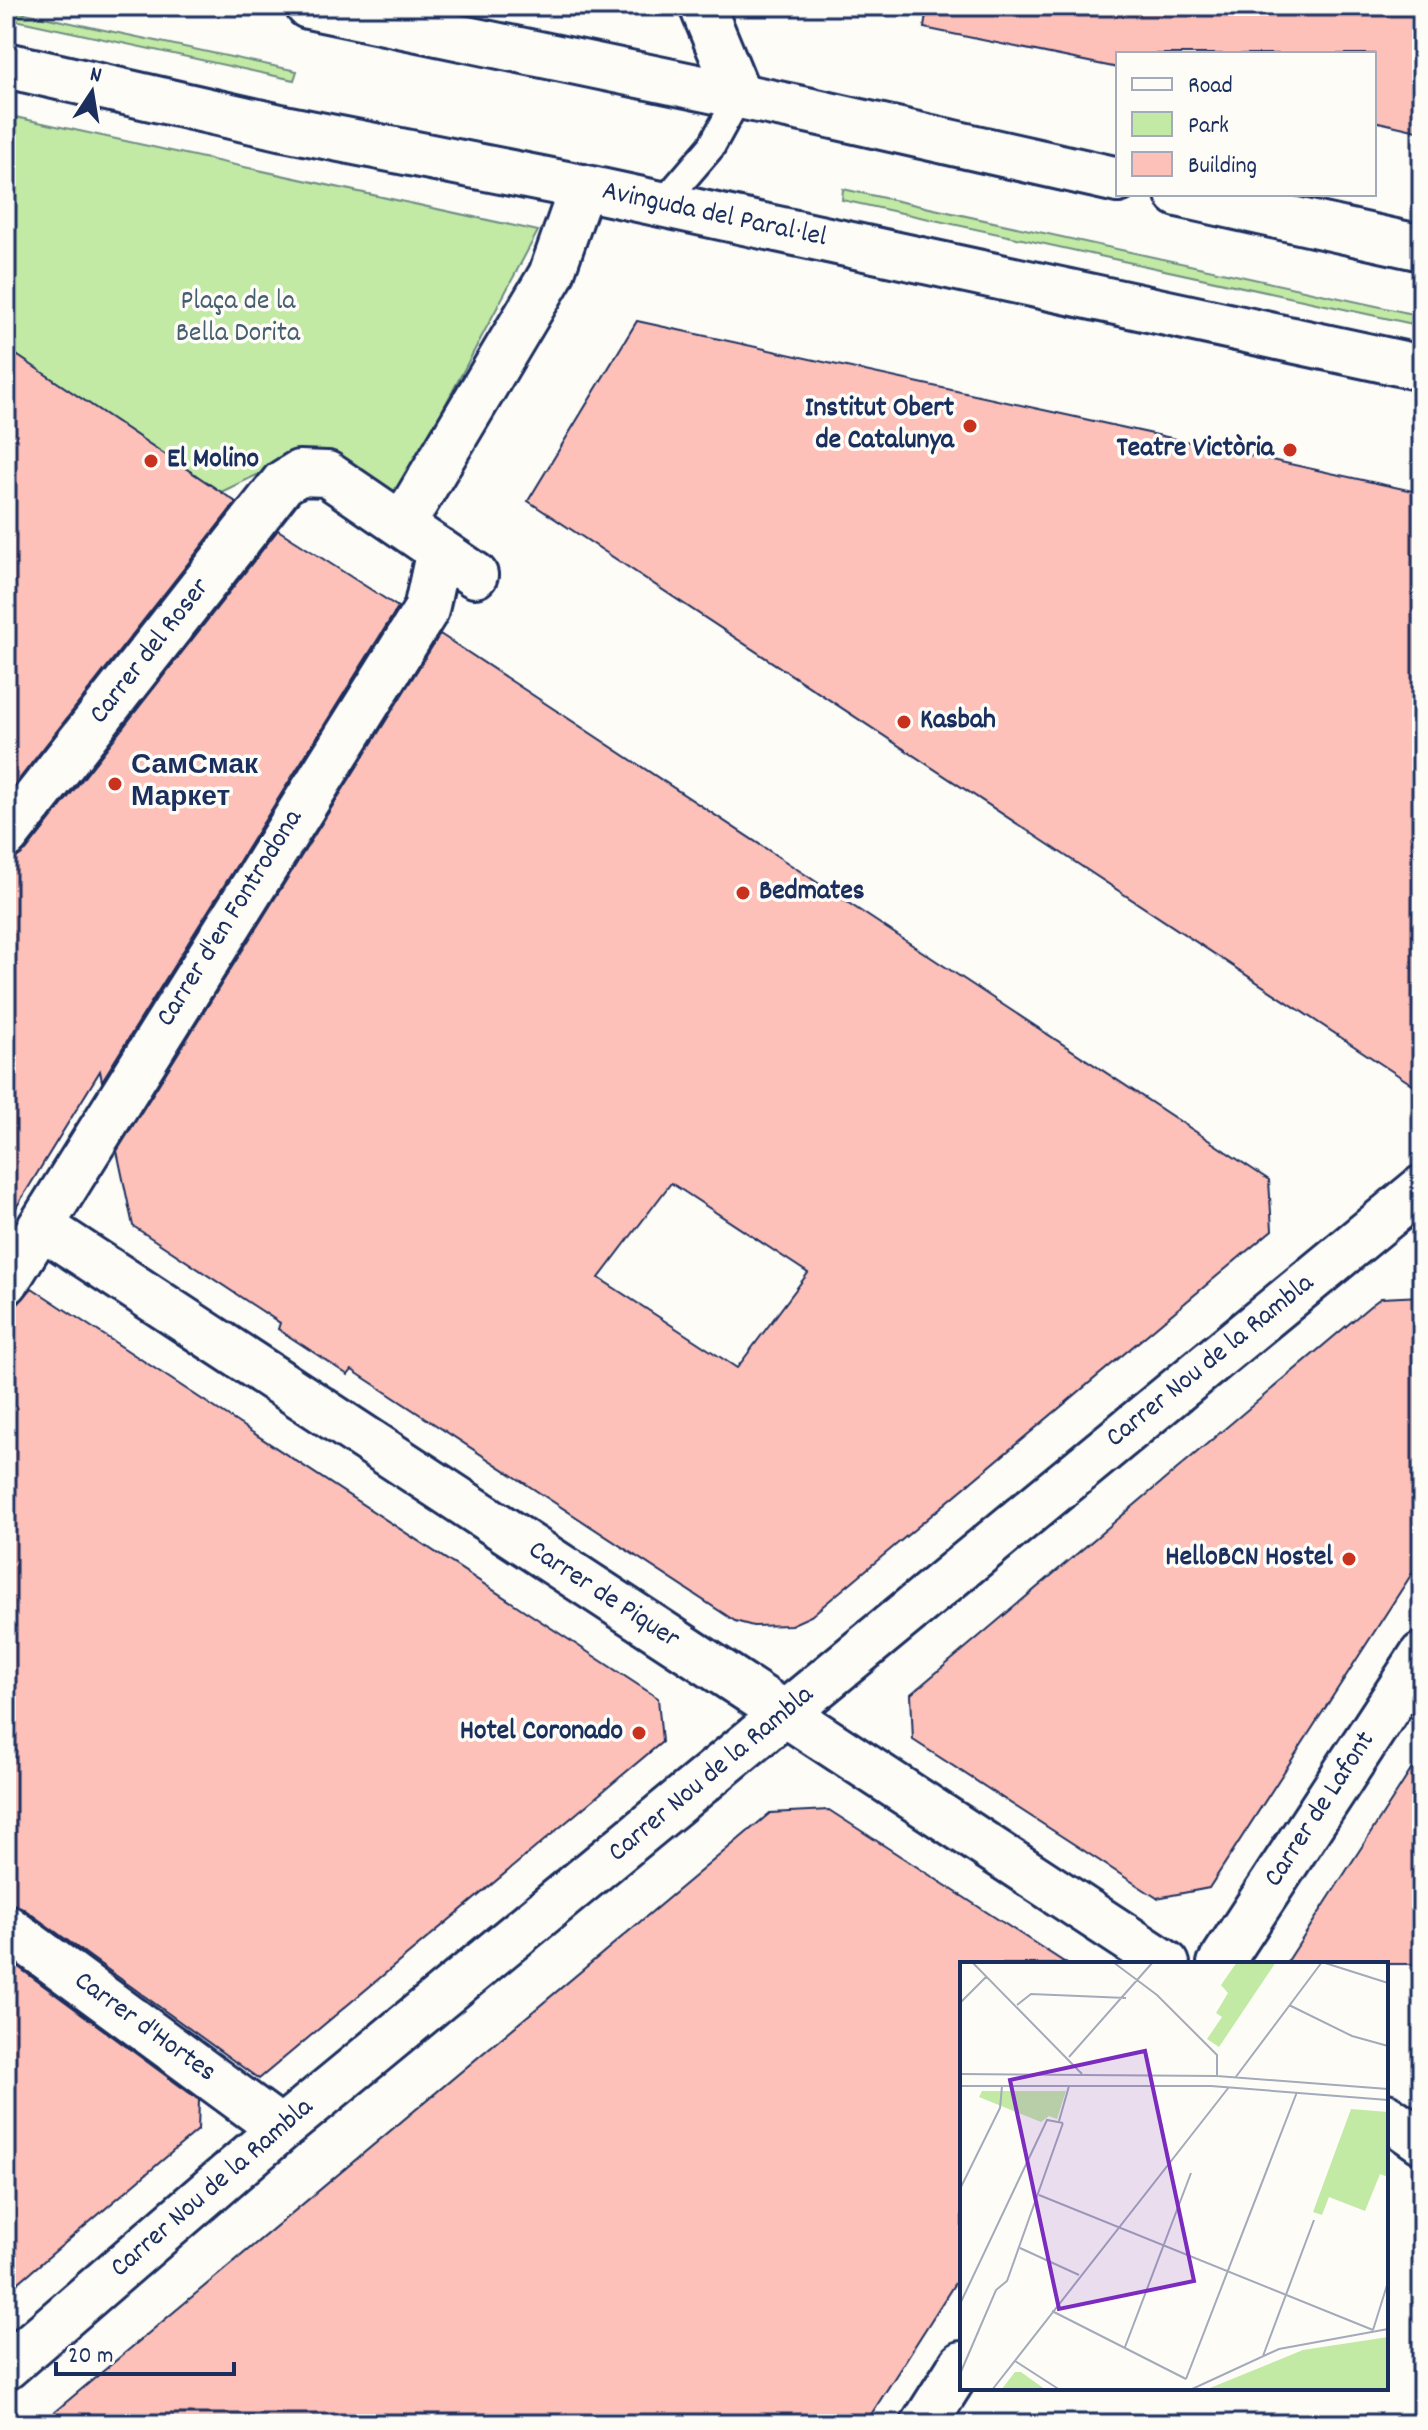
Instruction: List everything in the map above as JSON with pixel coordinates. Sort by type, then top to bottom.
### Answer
[{"type":"street","points":[[308,6],[739,96],[1116,180]]},
{"type":"street","points":[[702,6],[739,96]]},
{"type":"street","name":"Avinguda del Paral·lel","points":[[6,65],[321,136],[582,187],[1422,368]]},
{"type":"street","points":[[475,575],[402,525],[551,275],[582,187]]},
{"type":"street","points":[[1187,196],[1422,248]]},
{"type":"street","name":"Carrer del Roser","points":[[6,836],[283,483],[299,473],[327,474],[402,525]]},
{"type":"street","name":"Carrer d'en Fontrodona","points":[[6,1282],[426,610],[439,550]]},
{"type":"street","name":"Carrer Nou de la Rambla","points":[[6,2367],[281,2129],[1422,1188]]},
{"type":"street","name":"Carrer de Piquer","points":[[41,1226],[1164,1962]]},
{"type":"street","name":"Carrer de Lafont","points":[[1221,1962],[1422,1655]]},
{"type":"street","name":"Carrer d'Hortes","points":[[6,1927],[281,2129]]},
{"type":"street","points":[[1388,2117],[1422,2141]]},
{"type":"street","points":[[924,2424],[960,2367]]},
{"type":"lane","points":[[662,204],[711,147],[739,96]]},
{"type":"green space","points":[[6,9],[297,71],[294,80],[6,18]]},
{"type":"green space","name":"Plaça de la Bella Dorita","points":[[6,115],[538,231],[394,501],[319,454],[263,472],[221,492],[6,348]]},
{"type":"green space","points":[[843,189],[1422,316],[1422,326],[842,200]]},
{"type":"building","points":[[927,6],[1422,6],[1422,132],[1376,121],[1376,52],[1116,52],[1116,68],[924,28]]},
{"type":"building","points":[[637,321],[1422,493],[1422,1091],[528,501]]},
{"type":"building","points":[[6,348],[236,502],[6,796]]},
{"type":"building","points":[[278,530],[398,607],[102,1081],[100,1071],[6,1224],[6,860],[26,851]]},
{"type":"building","points":[[440,634],[1269,1180],[1272,1230],[811,1616],[791,1625],[753,1626],[735,1621],[352,1370],[348,1375],[278,1329],[280,1323],[133,1226],[117,1151]],"holes":[[[671,1183],[808,1273],[737,1368],[599,1278]]]},
{"type":"building","points":[[32,1288],[658,1698],[662,1742],[259,2079],[21,1907],[6,1902],[6,1307],[18,1304]]},
{"type":"building","points":[[1422,1296],[1422,1558],[1209,1888],[1157,1898],[913,1740],[911,1694],[1370,1306],[1381,1298]]},
{"type":"building","points":[[1422,1753],[1422,1964],[1287,1962]]},
{"type":"building","points":[[829,1810],[1064,1962],[960,1962],[960,2275],[865,2424],[40,2424],[770,1813]]},
{"type":"building","points":[[6,1958],[199,2100],[198,2130],[6,2293]]},
{"type":"place","name":"Institut Obert de Catalunya","points":[[970,426]]},
{"type":"place","name":"Teatre Victòria","points":[[1290,450]]},
{"type":"place","name":"El Molino","points":[[151,461]]},
{"type":"place","name":"Kasbah","points":[[904,722]]},
{"type":"place","name":"СамСмак Маркет","points":[[115,784]]},
{"type":"place","name":"Bedmates","points":[[743,893]]},
{"type":"place","name":"HelloBCN Hostel","points":[[1349,1559]]},
{"type":"place","name":"Hotel Coronado","points":[[639,1733]]}]
